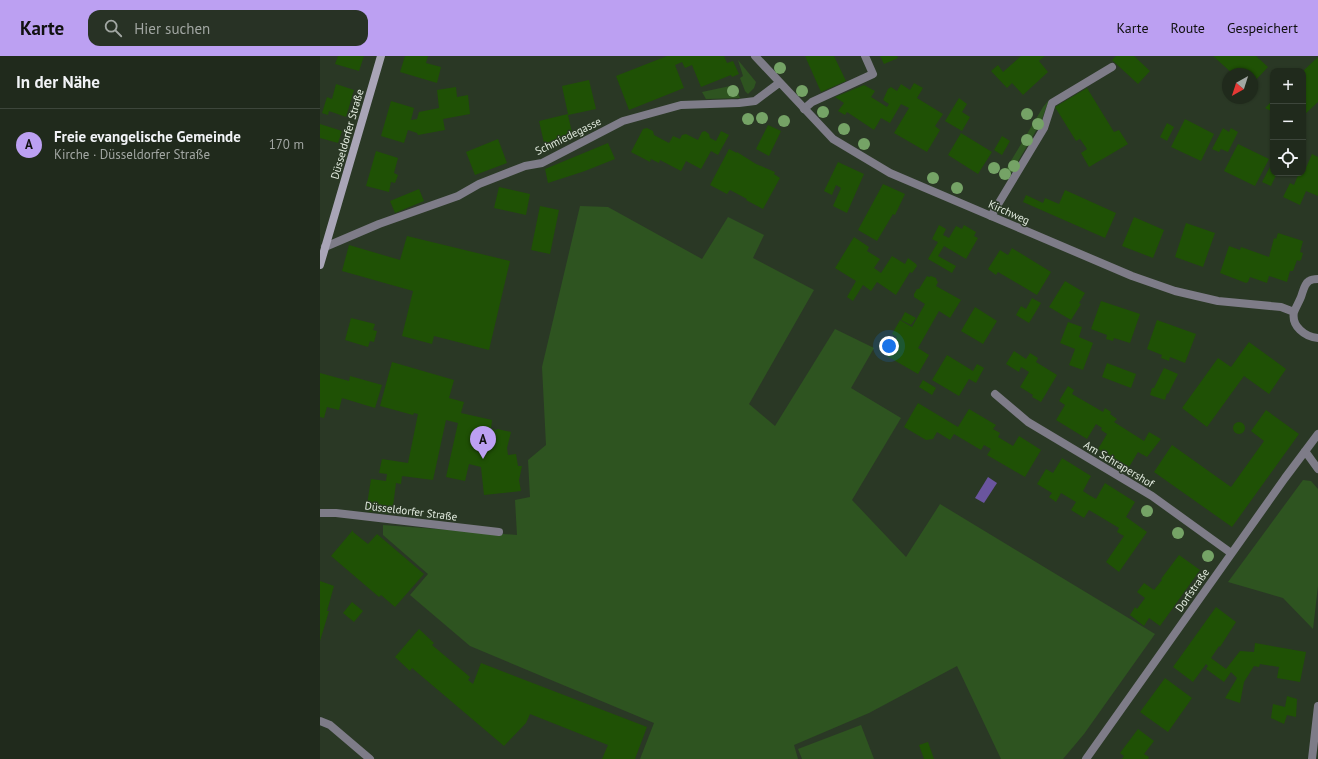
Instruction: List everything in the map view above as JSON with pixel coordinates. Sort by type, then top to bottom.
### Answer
[{"type":"main road","name":"Düsseldorfer Straße","points":[[320,265],[381,56]]},
{"type":"street","name":"Kirchweg","points":[[755,56],[833,139],[890,173],[1132,276],[1175,291],[1218,301],[1281,307],[1294,312]]},
{"type":"street","points":[[804,109],[812,102],[873,74],[865,56]]},
{"type":"street","points":[[991,216],[1044,128],[1052,103],[1112,67]]},
{"type":"street","name":"Schmiedegasse","points":[[325,247],[379,224],[458,196],[479,184],[525,166],[542,163],[623,122],[681,105],[755,101],[779,83]]},
{"type":"street","points":[[1318,279],[1311,280],[1306,284],[1294,312],[1296,326],[1300,331],[1312,338],[1318,338]]},
{"type":"street","name":"Am Schrapershof","points":[[995,394],[1028,422],[1152,496],[1232,554]]},
{"type":"street","name":"Dorfstraße","points":[[1086,759],[1318,434]]},
{"type":"street","points":[[1305,451],[1318,469]]},
{"type":"street","name":"Düsseldorfer Straße","points":[[320,513],[336,513],[499,532]]},
{"type":"street","points":[[1312,759],[1318,706]]},
{"type":"street","points":[[320,721],[330,724],[370,759]]},
{"type":"green space","points":[[738,60],[756,82],[754,88],[748,94],[745,91],[740,78],[743,76]]},
{"type":"green space","points":[[735,85],[740,98],[706,99],[702,92]]},
{"type":"green space","points":[[1049,100],[1041,122],[1007,180],[1002,176],[1043,107]]},
{"type":"green space","points":[[580,206],[608,207],[702,259],[728,217],[764,235],[753,258],[814,290],[749,404],[775,426],[835,329],[874,348],[851,388],[901,418],[852,500],[906,557],[940,504],[1155,634],[1084,734],[1063,759],[1001,759],[957,666],[869,713],[794,745],[798,759],[640,759],[654,723],[470,646],[410,595],[428,574],[383,535],[383,525],[517,535],[515,500],[530,497],[528,460],[546,445],[542,367]]},
{"type":"green space","points":[[1303,480],[1311,481],[1318,489],[1318,586],[1313,629],[1283,598],[1228,582]]},
{"type":"green space","points":[[861,725],[874,759],[802,759],[798,749]]},
{"type":"shaded area","points":[[988,477],[997,483],[984,503],[975,498]]},
{"type":"building","points":[[338,56],[364,56],[359,71],[335,64]]},
{"type":"building","points":[[405,56],[428,56],[426,63],[441,67],[437,83],[400,72]]},
{"type":"building","points":[[667,56],[724,56],[727,63],[733,61],[739,74],[732,77],[731,75],[701,87],[692,65],[685,68],[682,62],[675,65],[684,88],[629,110],[616,76]]},
{"type":"building","points":[[805,56],[834,56],[846,81],[821,92]]},
{"type":"building","points":[[880,56],[897,56],[898,58],[884,64]]},
{"type":"building","points":[[1021,56],[1045,56],[1039,61],[1048,72],[1023,95],[1012,83],[1007,88],[991,71],[998,65],[1003,72]]},
{"type":"building","points":[[1116,56],[1134,56],[1150,71],[1138,84],[1112,60]]},
{"type":"building","points":[[1213,56],[1256,56],[1268,67],[1258,78],[1258,68],[1226,68]]},
{"type":"building","points":[[1318,57],[1318,102],[1306,113],[1306,104],[1306,68]]},
{"type":"building","points":[[589,80],[596,109],[568,115],[573,137],[544,143],[539,121],[568,114],[562,86]]},
{"type":"building","points":[[914,83],[923,88],[917,98],[943,114],[935,126],[940,130],[927,152],[894,133],[909,108],[901,104],[890,123],[881,118],[874,130],[847,112],[845,115],[838,111],[844,103],[835,97],[864,85],[875,91],[871,97],[887,107],[889,104],[883,100],[888,89],[891,87],[897,91],[901,84],[910,90]]},
{"type":"building","points":[[336,84],[354,90],[346,117],[329,111],[328,115],[322,113],[327,97],[332,99]]},
{"type":"building","points":[[456,87],[457,97],[468,95],[470,114],[443,119],[445,130],[418,135],[417,133],[408,130],[404,143],[381,136],[391,101],[414,108],[411,120],[417,119],[419,112],[439,108],[437,90]]},
{"type":"building","points":[[1087,88],[1114,132],[1119,130],[1128,144],[1089,167],[1081,153],[1087,149],[1080,139],[1076,141],[1055,107]]},
{"type":"building","points":[[959,98],[967,104],[962,112],[970,117],[962,131],[945,121]]},
{"type":"building","points":[[1270,103],[1270,110],[1265,108]]},
{"type":"building","points":[[1185,119],[1214,134],[1201,161],[1171,147]]},
{"type":"building","points":[[1167,123],[1174,127],[1167,141],[1160,137]]},
{"type":"building","points":[[320,124],[342,131],[338,143],[320,138]]},
{"type":"building","points":[[768,125],[781,131],[769,156],[756,149]]},
{"type":"building","points":[[647,128],[653,131],[654,135],[669,143],[673,136],[680,139],[682,135],[686,134],[698,140],[702,132],[705,131],[709,134],[710,138],[716,141],[721,131],[729,135],[718,155],[711,151],[701,169],[686,161],[681,171],[660,160],[659,163],[651,159],[650,162],[631,152],[643,129]]},
{"type":"building","points":[[1223,128],[1229,132],[1231,128],[1238,132],[1228,152],[1221,149],[1219,152],[1212,149]]},
{"type":"building","points":[[961,133],[992,152],[978,174],[948,155]]},
{"type":"building","points":[[1002,136],[1010,141],[1002,155],[994,150]]},
{"type":"building","points":[[498,139],[507,163],[475,175],[466,152]]},
{"type":"building","points":[[608,143],[615,159],[548,183],[545,169]]},
{"type":"building","points":[[1238,144],[1269,159],[1255,186],[1224,171]]},
{"type":"building","points":[[729,149],[737,152],[756,164],[775,172],[774,174],[780,178],[763,209],[730,190],[727,194],[710,185]]},
{"type":"building","points":[[376,151],[398,158],[394,173],[398,175],[395,183],[391,182],[389,192],[366,186]]},
{"type":"building","points":[[1312,154],[1318,157],[1318,196],[1306,191],[1300,205],[1283,197],[1290,183],[1294,185],[1298,176],[1306,176],[1306,168]]},
{"type":"building","points":[[838,162],[864,174],[847,213],[833,206],[841,188],[836,185],[832,195],[824,191]]},
{"type":"building","points":[[1270,167],[1270,176],[1276,176],[1271,186],[1262,182]]},
{"type":"building","points":[[883,184],[905,194],[895,215],[893,214],[877,241],[858,230]]},
{"type":"building","points":[[499,187],[530,194],[526,215],[494,208]]},
{"type":"building","points":[[419,189],[424,201],[395,213],[390,201]]},
{"type":"building","points":[[1065,190],[1116,213],[1105,238],[1023,202],[1026,195],[1043,203],[1045,198],[1059,204]]},
{"type":"building","points":[[540,206],[559,210],[550,254],[531,250]]},
{"type":"building","points":[[1134,217],[1164,230],[1153,258],[1122,246]]},
{"type":"building","points":[[1186,223],[1215,233],[1203,267],[1175,257]]},
{"type":"building","points":[[939,225],[946,229],[943,235],[949,238],[956,226],[962,229],[964,225],[976,232],[974,236],[978,238],[966,259],[944,246],[938,256],[956,266],[952,273],[928,259],[938,242],[932,239]]},
{"type":"building","points":[[1278,233],[1303,241],[1300,252],[1303,253],[1301,260],[1297,260],[1293,271],[1290,271],[1287,282],[1269,276],[1267,283],[1250,277],[1246,283],[1220,273],[1229,246],[1240,250],[1241,247],[1269,257],[1274,238],[1276,239]]},
{"type":"building","points":[[407,236],[510,261],[489,350],[434,336],[432,344],[402,336],[413,291],[342,271],[349,245],[400,260]]},
{"type":"building","points":[[854,237],[869,247],[867,251],[880,259],[874,268],[881,273],[892,256],[905,264],[908,258],[916,264],[917,266],[912,273],[910,272],[896,295],[877,282],[871,291],[863,285],[853,301],[847,297],[856,281],[835,268]]},
{"type":"building","points":[[1012,248],[1051,272],[1037,295],[998,272],[996,275],[988,269],[1000,250],[1008,255]]},
{"type":"building","points":[[927,276],[936,278],[938,282],[936,286],[961,300],[950,318],[939,311],[918,348],[929,355],[918,374],[887,356],[897,337],[892,334],[900,320],[912,327],[925,304],[914,297],[914,294]]},
{"type":"building","points":[[1065,281],[1085,293],[1079,303],[1081,304],[1071,320],[1049,307]]},
{"type":"building","points":[[1032,298],[1041,303],[1029,323],[1016,315],[1021,306],[1026,309]]},
{"type":"building","points":[[1101,301],[1140,314],[1130,343],[1114,338],[1113,341],[1106,339],[1107,335],[1091,329]]},
{"type":"building","points":[[975,307],[997,321],[983,344],[961,331]]},
{"type":"building","points":[[905,312],[916,318],[911,325],[901,320]]},
{"type":"building","points":[[351,318],[375,324],[373,330],[377,331],[374,342],[370,341],[368,347],[345,340]]},
{"type":"building","points":[[1157,320],[1196,334],[1185,363],[1170,357],[1169,361],[1161,358],[1162,355],[1147,349]]},
{"type":"building","points":[[1068,322],[1082,327],[1079,337],[1093,343],[1083,370],[1069,365],[1075,349],[1060,343]]},
{"type":"building","points":[[1249,342],[1286,369],[1269,394],[1244,376],[1207,427],[1182,408],[1218,358],[1231,367]]},
{"type":"building","points":[[1014,351],[1026,359],[1030,353],[1038,358],[1036,362],[1057,375],[1041,402],[1020,387],[1029,372],[1021,367],[1019,372],[1006,364]]},
{"type":"building","points":[[947,355],[973,371],[977,364],[984,368],[976,383],[969,379],[959,396],[932,380]]},
{"type":"building","points":[[392,362],[454,380],[449,398],[464,402],[461,413],[492,420],[491,429],[511,432],[507,448],[508,455],[516,454],[518,466],[522,466],[519,480],[521,491],[484,495],[481,467],[469,464],[465,481],[446,477],[458,423],[446,420],[433,480],[402,476],[401,484],[396,483],[392,514],[366,511],[371,479],[386,481],[387,474],[379,473],[382,459],[408,463],[418,414],[414,413],[413,415],[380,406]]},
{"type":"building","points":[[1107,363],[1136,374],[1131,388],[1102,377]]},
{"type":"building","points":[[1164,368],[1178,374],[1168,394],[1167,393],[1165,400],[1150,395],[1152,388],[1154,388]]},
{"type":"building","points":[[320,373],[349,381],[350,376],[382,385],[375,408],[342,398],[339,410],[327,407],[324,418],[320,417]]},
{"type":"building","points":[[923,380],[936,388],[932,395],[919,387]]},
{"type":"building","points":[[1068,386],[1074,390],[1072,394],[1103,412],[1105,408],[1111,412],[1110,414],[1117,419],[1114,422],[1144,441],[1149,432],[1161,439],[1147,457],[1138,452],[1129,467],[1098,449],[1107,434],[1096,424],[1087,439],[1056,420],[1065,405],[1059,401]]},
{"type":"building","points":[[918,403],[958,427],[969,409],[996,425],[993,429],[1000,433],[998,437],[1013,446],[1019,436],[1041,450],[1025,477],[987,455],[991,449],[984,445],[981,450],[954,434],[950,440],[937,432],[933,439],[926,440],[904,427]]},
{"type":"building","points":[[1266,410],[1299,434],[1232,527],[1154,472],[1172,445],[1231,487],[1264,441],[1251,431]]},
{"type":"building","points":[[1239,422],[1243,424],[1245,428],[1243,432],[1239,434],[1235,432],[1233,428],[1235,424]]},
{"type":"building","points":[[1062,458],[1091,476],[1083,491],[1089,495],[1096,499],[1105,483],[1135,502],[1126,517],[1147,532],[1119,572],[1106,562],[1124,536],[1117,532],[1119,528],[1089,510],[1084,518],[1071,510],[1076,502],[1061,493],[1056,502],[1049,497],[1052,493],[1037,484],[1046,469],[1053,473]]},
{"type":"building","points":[[353,530],[353,532],[368,544],[377,534],[424,574],[395,607],[381,595],[379,597],[331,556]]},
{"type":"building","points":[[1179,555],[1200,570],[1160,626],[1149,618],[1144,626],[1130,615],[1135,607],[1137,609],[1145,598],[1137,592],[1144,583],[1154,590]]},
{"type":"building","points":[[320,581],[334,586],[327,611],[329,611],[320,641]]},
{"type":"building","points":[[352,602],[363,611],[354,622],[343,613]]},
{"type":"building","points":[[1216,607],[1236,622],[1211,658],[1226,669],[1240,651],[1254,652],[1255,643],[1306,652],[1300,682],[1277,678],[1279,667],[1260,664],[1259,667],[1254,666],[1244,682],[1240,703],[1225,698],[1237,678],[1231,672],[1224,682],[1206,669],[1208,666],[1206,664],[1193,682],[1173,667]]},
{"type":"building","points":[[419,629],[434,643],[432,645],[470,677],[468,680],[473,684],[481,663],[647,727],[635,759],[602,759],[608,745],[530,714],[526,723],[504,746],[412,668],[410,671],[395,657]]},
{"type":"building","points":[[1165,678],[1192,698],[1168,732],[1140,712]]},
{"type":"building","points":[[1287,696],[1297,699],[1296,717],[1287,715],[1284,724],[1271,718],[1273,704],[1285,707]]},
{"type":"building","points":[[1138,729],[1154,741],[1144,754],[1149,757],[1148,759],[1122,759],[1124,756],[1120,753]]},
{"type":"building","points":[[928,742],[934,759],[924,759],[919,745]]},
{"type":"place","name":"Freie evangelische Gemeinde","points":[[483,459]]}]
